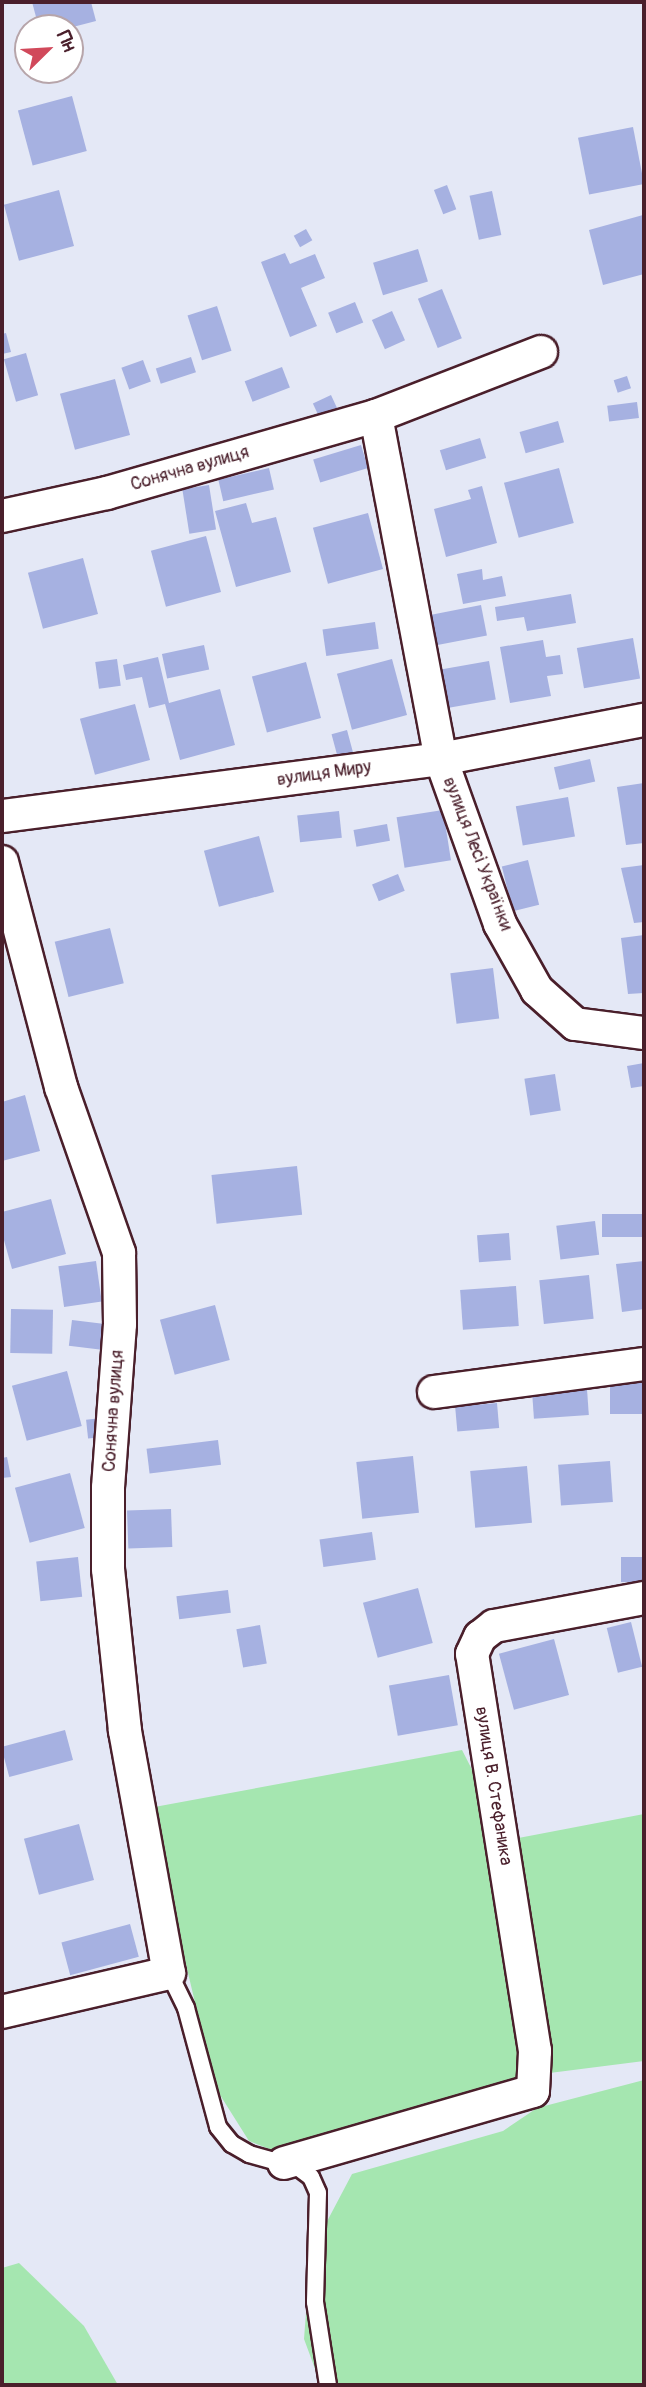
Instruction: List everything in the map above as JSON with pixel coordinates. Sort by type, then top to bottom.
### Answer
[{"type":"street","name":"Сонячна вулиця","points":[[2,516],[107,493],[376,416],[541,352]]},
{"type":"street","points":[[376,416],[441,759]]},
{"type":"street","name":"вулиця Миру","points":[[2,816],[441,759],[644,720]]},
{"type":"street","name":"вулиця Лесі Українки","points":[[441,759],[500,924],[537,990],[575,1024],[644,1033]]},
{"type":"street","name":"Сонячна вулиця","points":[[2,862],[61,1087],[119,1253],[120,1324],[108,1488],[108,1569],[125,1731],[169,1973]]},
{"type":"street","points":[[434,1392],[644,1364]]},
{"type":"street","name":"вулиця В. Стефаника","points":[[284,2163],[520,2097],[533,2091],[535,2050],[472,1654],[480,1637],[494,1626],[644,1598]]},
{"type":"street","points":[[2,2012],[169,1973]]},
{"type":"lane","points":[[169,1973],[186,2008],[218,2127],[232,2144],[249,2154],[284,2163],[311,2177],[318,2193],[315,2302],[328,2385]]},
{"type":"green space","points":[[462,1750],[508,1840],[644,1814],[644,2061],[526,2076],[272,2150],[249,2141],[215,2087],[149,1808]]},
{"type":"green space","points":[[644,2080],[644,2385],[321,2385],[304,2339],[309,2274],[323,2229],[352,2174],[503,2131],[537,2108]]},
{"type":"green space","points":[[19,2263],[84,2326],[118,2385],[2,2385],[2,2268]]},
{"type":"building","points":[[32,2],[91,2],[96,21],[84,24],[84,14],[35,14]]},
{"type":"building","points":[[72,96],[87,151],[33,166],[18,110]]},
{"type":"building","points":[[633,127],[644,184],[589,195],[578,138]]},
{"type":"building","points":[[447,185],[456,209],[443,214],[434,190]]},
{"type":"building","points":[[59,190],[74,246],[19,261],[4,205]]},
{"type":"building","points":[[492,191],[501,235],[479,240],[470,196]]},
{"type":"building","points":[[643,215],[644,274],[603,285],[589,230]]},
{"type":"building","points":[[306,229],[312,240],[300,247],[294,236]]},
{"type":"building","points":[[418,249],[428,282],[383,295],[373,263]]},
{"type":"building","points":[[285,253],[290,264],[315,254],[325,278],[301,288],[317,326],[290,337],[261,262]]},
{"type":"building","points":[[442,289],[462,338],[438,348],[418,299]]},
{"type":"building","points":[[355,302],[363,322],[336,333],[328,313]]},
{"type":"building","points":[[217,306],[232,351],[202,360],[188,316]]},
{"type":"building","points":[[392,311],[405,340],[385,349],[372,320]]},
{"type":"building","points":[[6,333],[11,352],[2,354],[2,334]]},
{"type":"building","points":[[26,353],[38,395],[16,402],[4,359]]},
{"type":"building","points":[[191,357],[196,372],[161,384],[156,368]]},
{"type":"building","points":[[143,360],[151,382],[129,389],[121,368]]},
{"type":"building","points":[[282,367],[290,388],[253,402],[245,381]]},
{"type":"building","points":[[627,376],[631,388],[618,393],[614,380]]},
{"type":"building","points":[[115,379],[130,435],[75,450],[60,394]]},
{"type":"building","points":[[331,395],[339,412],[321,421],[313,403]]},
{"type":"building","points":[[637,402],[639,418],[609,422],[607,406]]},
{"type":"building","points":[[558,421],[564,442],[526,453],[520,432]]},
{"type":"building","points":[[480,438],[486,458],[446,470],[440,450]]},
{"type":"building","points":[[361,445],[368,468],[320,483],[313,460]]},
{"type":"building","points":[[269,468],[274,489],[223,501],[218,480]]},
{"type":"building","points":[[559,468],[574,523],[519,538],[504,483]]},
{"type":"building","points":[[209,485],[216,529],[189,534],[182,489]]},
{"type":"building","points":[[482,486],[497,543],[446,557],[434,509],[471,499],[468,490]]},
{"type":"building","points":[[246,503],[252,523],[276,517],[291,572],[236,587],[215,511]]},
{"type":"building","points":[[368,513],[383,569],[328,584],[313,528]]},
{"type":"building","points":[[206,536],[221,592],[166,607],[151,551]]},
{"type":"building","points":[[83,558],[98,614],[43,629],[28,573]]},
{"type":"building","points":[[482,569],[483,580],[502,576],[506,596],[463,604],[457,574]]},
{"type":"building","points":[[571,594],[576,623],[527,631],[524,617],[497,621],[495,607]]},
{"type":"building","points":[[481,605],[487,635],[431,646],[425,616]]},
{"type":"building","points":[[375,622],[379,649],[326,656],[323,629]]},
{"type":"building","points":[[633,638],[640,678],[584,688],[577,648]]},
{"type":"building","points":[[543,640],[546,657],[560,655],[563,674],[547,676],[551,696],[510,703],[500,647]]},
{"type":"building","points":[[204,645],[209,669],[167,678],[162,654]]},
{"type":"building","points":[[158,657],[169,703],[220,689],[235,745],[180,760],[165,704],[149,708],[142,677],[126,680],[123,665]]},
{"type":"building","points":[[117,659],[121,686],[99,689],[95,662]]},
{"type":"building","points":[[392,659],[407,715],[352,730],[337,674]]},
{"type":"building","points":[[489,661],[496,699],[448,708],[441,670]]},
{"type":"building","points":[[306,662],[321,718],[267,733],[252,676]]},
{"type":"building","points":[[135,704],[150,760],[95,775],[80,719]]},
{"type":"building","points":[[347,730],[354,757],[339,761],[332,734]]},
{"type":"building","points":[[590,759],[595,781],[559,790],[554,767]]},
{"type":"building","points":[[644,783],[644,843],[626,845],[617,787]]},
{"type":"building","points":[[568,797],[575,836],[523,846],[516,806]]},
{"type":"building","points":[[443,810],[451,860],[405,868],[397,817]]},
{"type":"building","points":[[339,811],[342,838],[300,842],[297,815]]},
{"type":"building","points":[[387,824],[390,841],[356,847],[354,830]]},
{"type":"building","points":[[259,836],[274,892],[219,907],[204,851]]},
{"type":"building","points":[[528,860],[539,905],[513,911],[502,867]]},
{"type":"building","points":[[644,865],[644,922],[634,923],[621,868]]},
{"type":"building","points":[[398,874],[405,891],[379,901],[372,884]]},
{"type":"building","points":[[110,928],[124,983],[68,997],[55,942]]},
{"type":"building","points":[[644,935],[644,993],[628,994],[621,938]]},
{"type":"building","points":[[493,968],[499,1019],[457,1024],[450,973]]},
{"type":"building","points":[[644,1063],[644,1086],[631,1088],[627,1066]]},
{"type":"building","points":[[555,1074],[561,1111],[530,1115],[524,1079]]},
{"type":"building","points":[[25,1095],[40,1151],[2,1161],[2,1102]]},
{"type":"building","points":[[297,1166],[302,1215],[217,1224],[211,1175]]},
{"type":"building","points":[[51,1199],[66,1254],[12,1269],[2,1233],[2,1212]]},
{"type":"building","points":[[602,1214],[644,1214],[644,1237],[602,1237]]},
{"type":"building","points":[[595,1221],[599,1255],[560,1259],[556,1226]]},
{"type":"building","points":[[509,1233],[511,1260],[479,1262],[477,1235]]},
{"type":"building","points":[[96,1261],[102,1302],[64,1307],[58,1266]]},
{"type":"building","points":[[644,1261],[644,1309],[622,1312],[616,1264]]},
{"type":"building","points":[[589,1275],[594,1319],[544,1324],[539,1280]]},
{"type":"building","points":[[516,1286],[519,1326],[463,1330],[460,1290]]},
{"type":"building","points":[[215,1305],[230,1360],[175,1375],[160,1320]]},
{"type":"building","points":[[11,1309],[53,1310],[52,1354],[10,1353]]},
{"type":"building","points":[[72,1320],[105,1324],[102,1350],[69,1346]]},
{"type":"building","points":[[67,1371],[82,1426],[27,1441],[12,1386]]},
{"type":"building","points":[[610,1379],[644,1379],[644,1414],[610,1414]]},
{"type":"building","points":[[587,1389],[589,1415],[534,1419],[532,1393]]},
{"type":"building","points":[[497,1403],[499,1428],[457,1432],[455,1407]]},
{"type":"building","points":[[102,1418],[104,1437],[88,1439],[86,1420]]},
{"type":"building","points":[[218,1440],[221,1465],[150,1474],[147,1449]]},
{"type":"building","points":[[413,1456],[419,1513],[362,1519],[356,1462]]},
{"type":"building","points":[[7,1457],[11,1477],[2,1478],[2,1458]]},
{"type":"building","points":[[610,1461],[613,1502],[561,1506],[558,1465]]},
{"type":"building","points":[[527,1466],[532,1523],[475,1528],[470,1471]]},
{"type":"building","points":[[70,1473],[85,1528],[30,1543],[15,1488]]},
{"type":"building","points":[[171,1509],[172,1547],[128,1549],[127,1511]]},
{"type":"building","points":[[372,1532],[376,1560],[323,1567],[320,1539]]},
{"type":"building","points":[[78,1557],[82,1597],[40,1601],[36,1561]]},
{"type":"building","points":[[621,1557],[644,1557],[644,1582],[621,1582]]},
{"type":"building","points":[[418,1588],[433,1643],[378,1658],[363,1603]]},
{"type":"building","points":[[228,1590],[231,1613],[179,1619],[176,1596]]},
{"type":"building","points":[[631,1622],[642,1667],[618,1673],[607,1628]]},
{"type":"building","points":[[260,1625],[267,1663],[243,1668],[236,1629]]},
{"type":"building","points":[[554,1639],[569,1695],[514,1710],[499,1654]]},
{"type":"building","points":[[449,1675],[458,1725],[398,1736],[389,1686]]},
{"type":"building","points":[[65,1730],[73,1760],[9,1777],[2,1747]]},
{"type":"building","points":[[79,1824],[94,1880],[39,1895],[24,1839]]},
{"type":"building","points":[[130,1924],[139,1957],[70,1975],[61,1942]]}]
